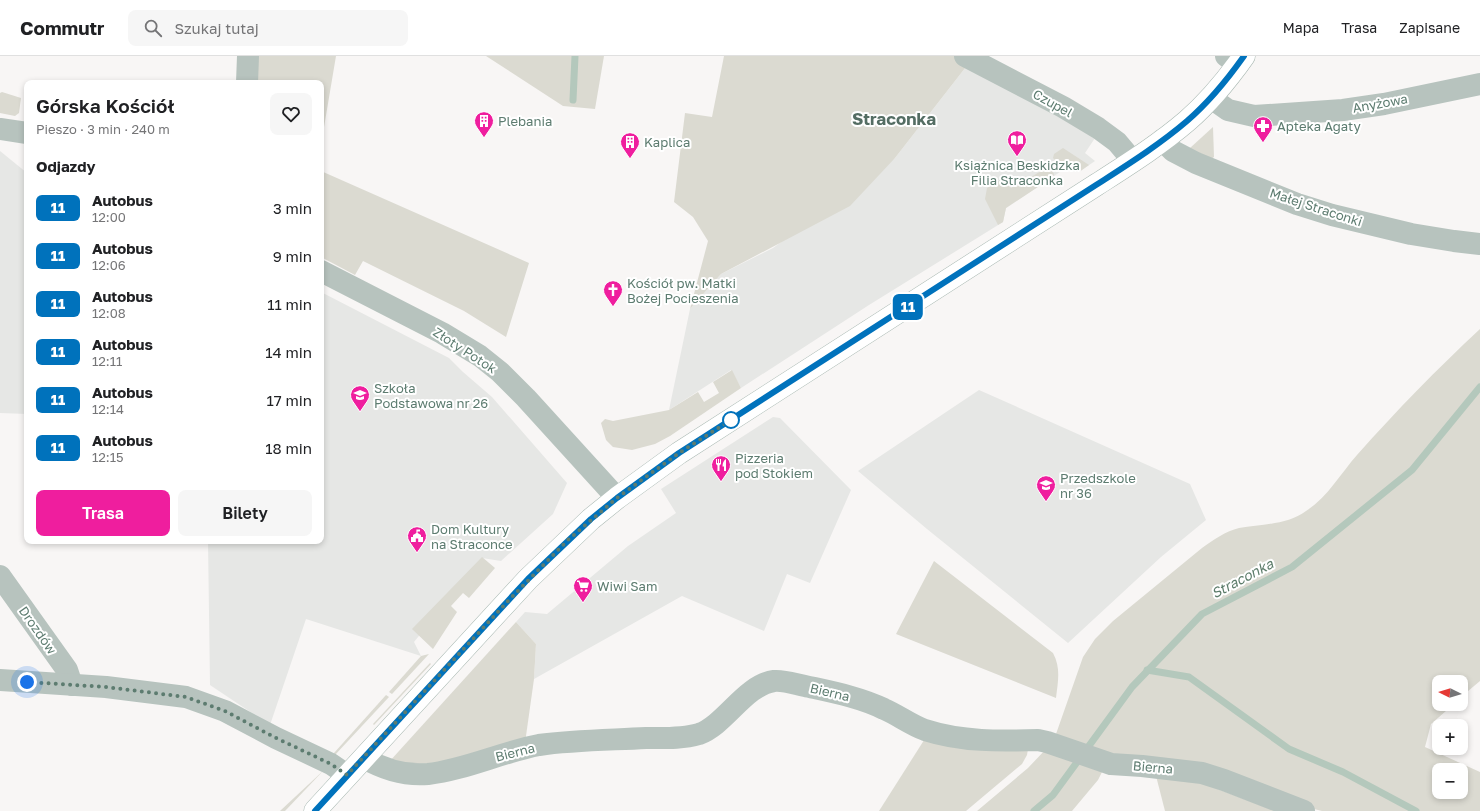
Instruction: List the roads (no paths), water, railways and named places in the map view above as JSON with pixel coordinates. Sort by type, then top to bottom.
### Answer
[{"type":"street","points":[[247,80],[248,56]]},
{"type":"street","name":"Czupel","points":[[965,56],[1063,107],[1098,128],[1117,142],[1132,161]]},
{"type":"street","points":[[315,811],[528,579],[568,540],[617,498],[679,453],[1132,161],[1162,140],[1187,121],[1211,98],[1236,59]]},
{"type":"street","name":"Anyżowa","points":[[1211,98],[1228,110],[1254,116],[1350,109],[1384,104],[1480,84]]},
{"type":"street","points":[[0,129],[24,133]]},
{"type":"street","name":"Małej Straconki","points":[[1162,140],[1173,151],[1196,163],[1297,204],[1339,217],[1411,234],[1480,244]]},
{"type":"street","name":"Złoty Potok","points":[[324,273],[442,333],[480,356],[500,372],[526,398],[617,498]]},
{"type":"street","name":"Drozdów","points":[[0,576],[67,670],[72,685]]},
{"type":"street","points":[[0,680],[72,685],[169,694],[186,697],[225,711],[276,738],[331,764],[347,775]]},
{"type":"street","name":"Bierna","points":[[364,758],[377,766],[394,771],[410,774],[428,774],[540,745],[602,740],[686,737],[700,734],[755,688],[764,683],[775,681],[820,689],[859,699],[884,709],[924,730],[949,737],[973,740],[1038,740],[1111,764],[1202,773],[1304,811]]},
{"type":"waterway","points":[[573,100],[575,56]]},
{"type":"waterway","name":"Straconka","points":[[1034,811],[1053,795],[1132,687],[1202,614],[1292,567],[1412,470],[1480,387]]},
{"type":"waterway","points":[[1147,670],[1189,677],[1289,749],[1343,772],[1416,811]]},
{"type":"place","name":"Plebania","points":[[484,138]]},
{"type":"place","name":"Apteka Agaty","points":[[1263,143]]},
{"type":"place","name":"Książnica Beskidzka Filia Straconka","points":[[1017,157]]},
{"type":"place","name":"Kaplica","points":[[630,159]]},
{"type":"place","name":"Kościół pw. Matki Bożej Pocieszenia","points":[[613,307]]},
{"type":"place","name":"Szkoła Podstawowa nr 26","points":[[360,412]]},
{"type":"place","name":"Pizzeria pod Stokiem","points":[[721,482]]},
{"type":"place","name":"Przedszkole nr 36","points":[[1046,502]]},
{"type":"place","name":"Dom Kultury na Straconce","points":[[417,553]]},
{"type":"place","name":"Wiwi Sam","points":[[583,603]]},
{"type":"district","name":"Straconka","points":[[894,118]]}]
